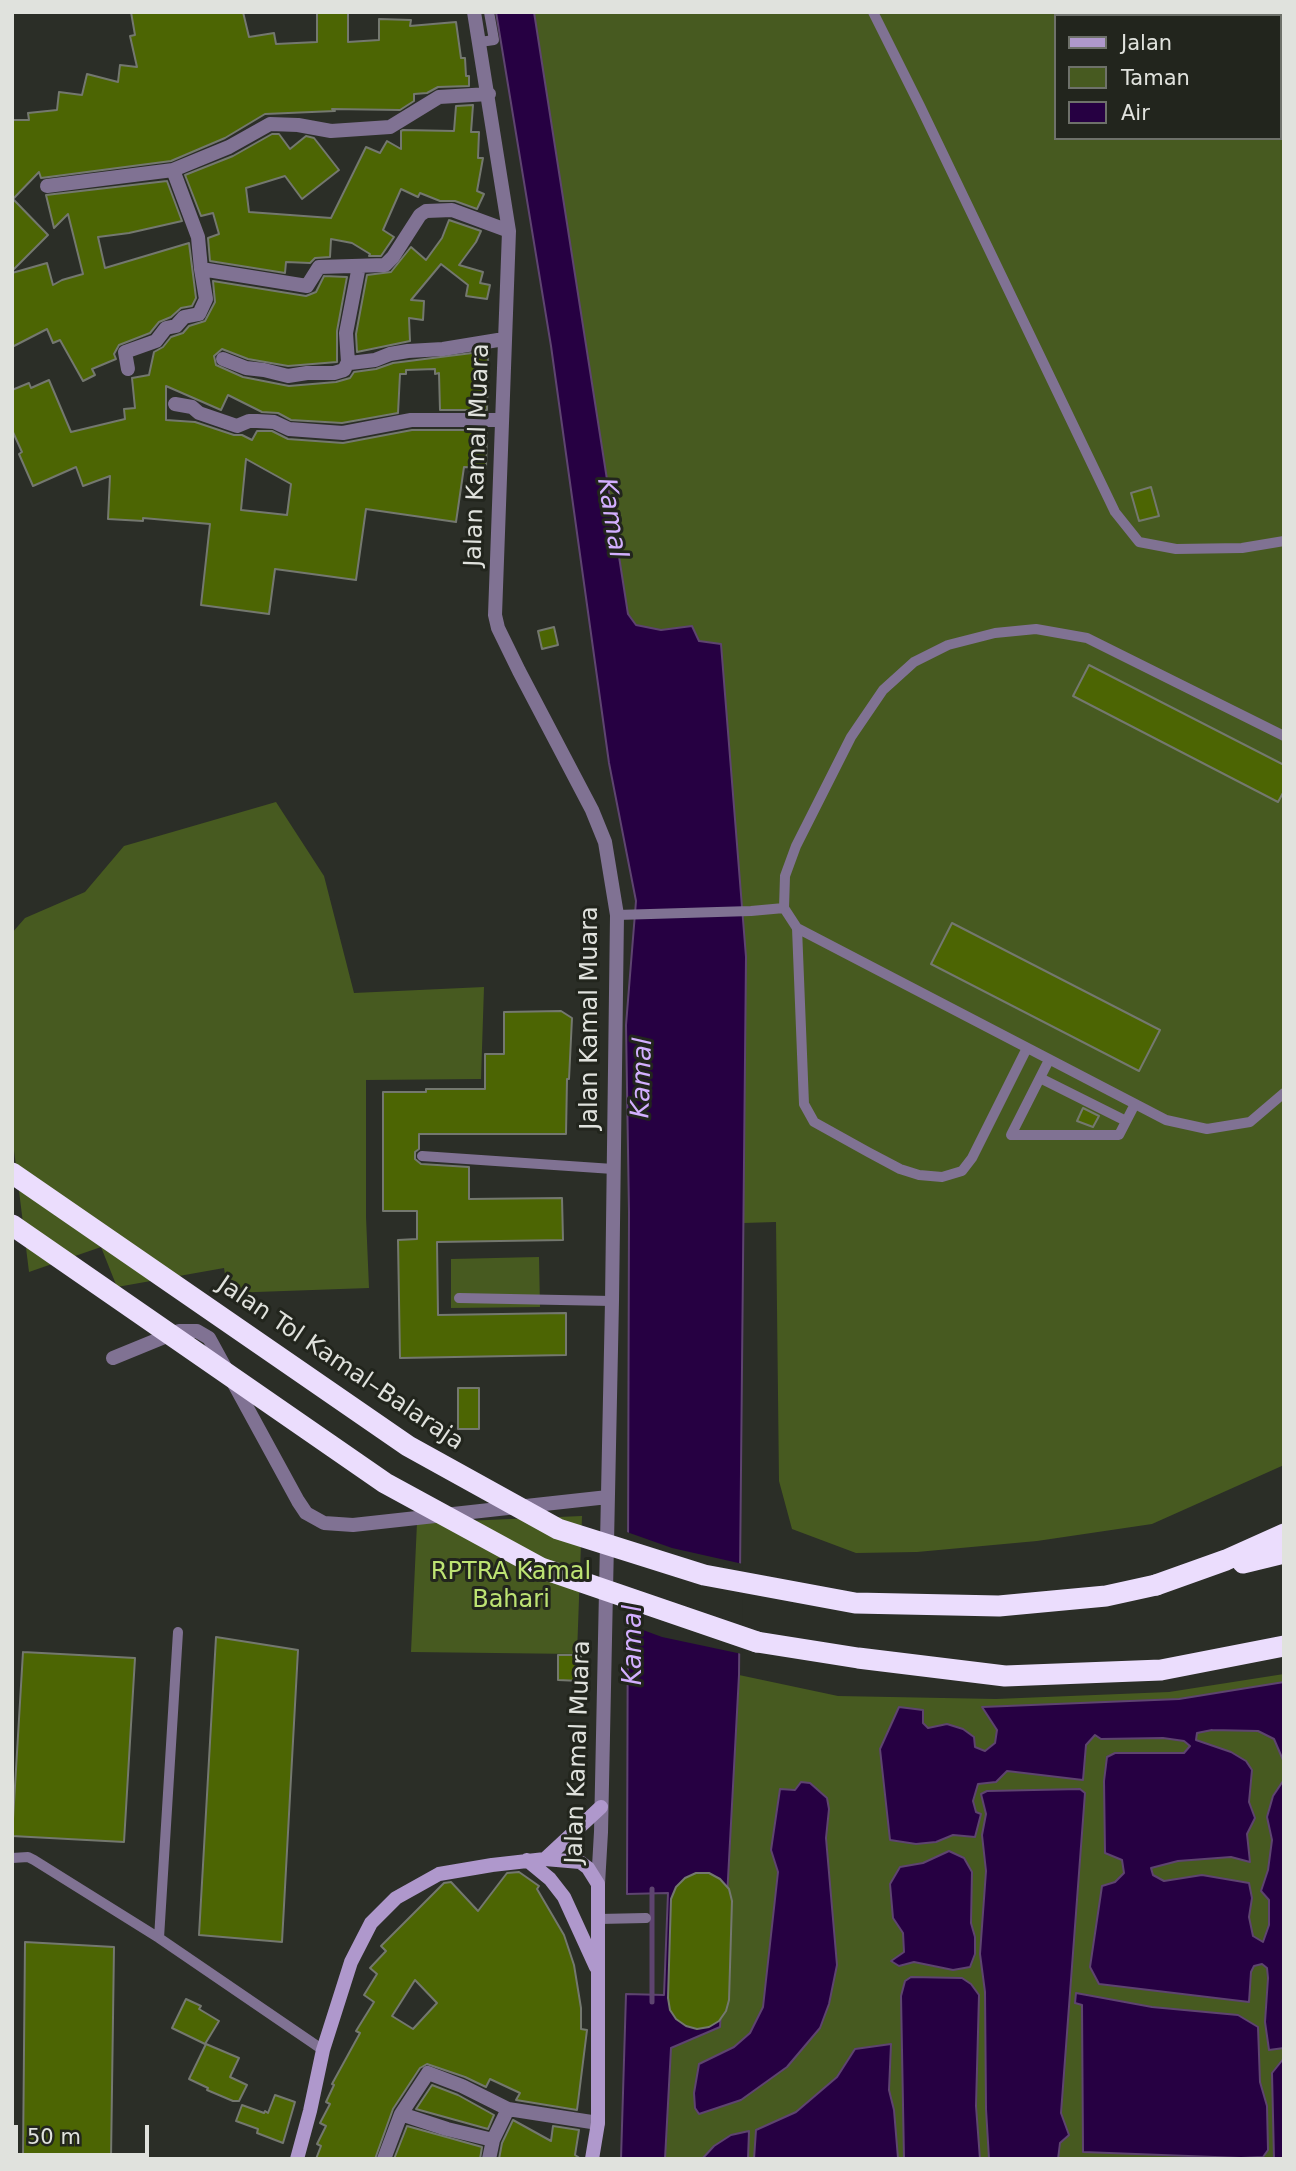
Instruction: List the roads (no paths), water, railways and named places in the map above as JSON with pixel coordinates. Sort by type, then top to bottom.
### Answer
[{"type":"highway","name":"Jalan Tol Kamal–Balaraja","points":[[12,1173],[408,1446],[558,1529],[704,1575],[855,1603],[999,1606],[1106,1596],[1156,1585]]},
{"type":"highway","points":[[12,1225],[385,1483],[541,1568],[757,1642],[1004,1676],[1161,1670],[1284,1646]]},
{"type":"highway","points":[[1156,1585],[1226,1560],[1284,1534]]},
{"type":"highway","points":[[1156,1585],[1284,1553]]},
{"type":"main road","points":[[545,1859],[601,1807]]},
{"type":"main road","points":[[297,2159],[323,2050],[351,1962],[371,1923],[396,1898],[439,1874],[545,1859],[580,1862],[588,1868],[598,1884],[598,2123],[593,2159]]},
{"type":"main road","points":[[527,1860],[550,1879],[564,1897],[598,1972]]},
{"type":"street","name":"Jalan Kamal Muara","points":[[474,12],[509,231],[501,420],[497,621],[519,671],[592,810],[605,842],[623,914],[613,1169],[598,1884]]},
{"type":"street","points":[[47,186],[173,170],[229,147],[270,124],[298,125],[331,131],[390,127],[441,96],[489,94]]},
{"type":"street","points":[[128,369],[125,352],[156,341],[166,328],[176,326],[184,317],[199,314],[206,299],[198,237],[173,170]]},
{"type":"street","points":[[201,269],[307,286],[311,284],[313,273],[319,267],[359,267],[385,265],[390,262],[419,215],[426,211],[452,210],[509,231]]},
{"type":"street","points":[[223,359],[246,368],[288,376],[344,370],[348,362],[346,333],[359,267]]},
{"type":"street","points":[[348,362],[374,360],[408,351],[443,349],[504,339]]},
{"type":"street","points":[[175,404],[192,407],[199,413],[237,426],[249,421],[274,422],[289,429],[343,433],[411,420],[501,420]]},
{"type":"street","points":[[113,1358],[179,1331],[197,1331],[209,1338],[298,1501],[306,1513],[324,1523],[352,1525],[608,1497]]},
{"type":"street","points":[[384,2159],[401,2113],[425,2077],[432,2073],[508,2109],[598,2123]]},
{"type":"street","points":[[488,2159],[493,2140],[508,2109]]},
{"type":"street","points":[[401,2113],[437,2126],[493,2140]]},
{"type":"lane","points":[[480,42],[494,40],[489,12]]},
{"type":"lane","points":[[873,12],[1115,512],[1139,542],[1176,549],[1242,548],[1284,541]]},
{"type":"lane","points":[[1284,736],[1087,638],[1036,629],[995,633],[948,645],[914,662],[883,690],[851,737],[796,846],[785,876],[784,908],[797,928],[1166,1120],[1207,1129],[1250,1122],[1284,1094]]},
{"type":"lane","points":[[623,914],[784,908]]},
{"type":"lane","points":[[797,928],[804,1104],[814,1122],[900,1169],[919,1175],[942,1177],[962,1171],[972,1158],[1027,1048]]},
{"type":"lane","points":[[1049,1060],[1011,1135],[1119,1135],[1135,1104]]},
{"type":"lane","points":[[1040,1078],[1126,1121]]},
{"type":"lane","points":[[422,1156],[613,1169]]},
{"type":"lane","points":[[459,1298],[612,1301]]},
{"type":"lane","points":[[159,1938],[178,1632]]},
{"type":"lane","points":[[12,1858],[28,1857],[34,1860],[159,1938],[323,2050]]},
{"type":"lane","points":[[599,1919],[646,1918]]},
{"type":"water","points":[[496,12],[534,12],[628,614],[636,625],[661,630],[692,626],[699,641],[721,644],[746,957],[739,1675],[720,2027],[671,2048],[665,2159],[621,2159],[626,1994],[664,1995],[668,1893],[627,1894],[629,1212],[626,1025],[636,901],[609,763],[551,346]]},
{"type":"water","points":[[1284,1682],[1284,2048],[1269,2050],[1265,2022],[1268,1978],[1267,1968],[1262,1964],[1254,1966],[1251,1972],[1249,2002],[1099,1984],[1090,1967],[1102,1886],[1115,1882],[1124,1873],[1122,1860],[1105,1853],[1104,1781],[1107,1757],[1115,1753],[1184,1753],[1190,1746],[1184,1741],[1163,1738],[1101,1739],[1095,1735],[1086,1745],[1083,1780],[1007,1771],[996,1782],[978,1784],[973,1801],[976,1812],[981,1814],[975,1837],[953,1835],[936,1842],[916,1844],[890,1840],[880,1749],[899,1707],[923,1710],[923,1723],[928,1728],[947,1724],[963,1729],[974,1737],[975,1747],[985,1751],[995,1743],[997,1730],[982,1707],[1179,1699]],"holes":[[[1212,1730],[1258,1731],[1274,1739],[1283,1760],[1283,1781],[1273,1796],[1267,1817],[1272,1840],[1268,1870],[1261,1891],[1269,1900],[1269,1925],[1263,1942],[1253,1936],[1249,1917],[1252,1898],[1249,1883],[1202,1875],[1164,1881],[1153,1875],[1151,1868],[1178,1861],[1231,1857],[1250,1862],[1247,1834],[1255,1818],[1249,1802],[1252,1770],[1246,1761],[1231,1752],[1196,1740],[1197,1733]]]},
{"type":"water","points":[[801,1782],[810,1783],[827,1798],[829,1809],[826,1838],[837,1965],[829,2004],[820,2028],[787,2067],[741,2100],[699,2114],[695,2108],[694,2093],[699,2064],[734,2047],[750,2033],[763,2007],[778,1872],[771,1850],[780,1789],[795,1790]]},
{"type":"water","points":[[1080,1789],[1085,1793],[1061,2113],[1069,2135],[1060,2143],[1058,2159],[989,2159],[985,1992],[980,1954],[986,1871],[982,1835],[986,1814],[981,1794],[987,1791]]},
{"type":"water","points":[[949,1851],[964,1858],[972,1872],[971,1923],[975,1937],[975,1954],[970,1967],[953,1970],[914,1962],[899,1966],[891,1961],[904,1952],[903,1933],[893,1918],[890,1884],[900,1867],[923,1863]]},
{"type":"water","points":[[911,1977],[962,1978],[971,1984],[979,1995],[976,2106],[980,2159],[904,2159],[901,1996],[905,1981]]},
{"type":"water","points":[[1076,1993],[1152,2007],[1238,2015],[1258,2027],[1260,2082],[1267,2106],[1268,2150],[1263,2157],[1083,2152],[1082,2005],[1075,2003]]},
{"type":"water","points":[[891,2044],[889,2090],[894,2110],[898,2158],[754,2159],[756,2130],[796,2112],[837,2077],[855,2049]]},
{"type":"water","points":[[1284,2058],[1284,2159],[1274,2159],[1272,2073]]},
{"type":"water","points":[[749,2131],[748,2159],[702,2159],[714,2146],[731,2135]]},
{"type":"waterway","name":"Kamal","points":[[652,1889],[652,2002]]},
{"type":"park label","name":"RPTRA Kamal Bahari","points":[[511,1587]]}]
